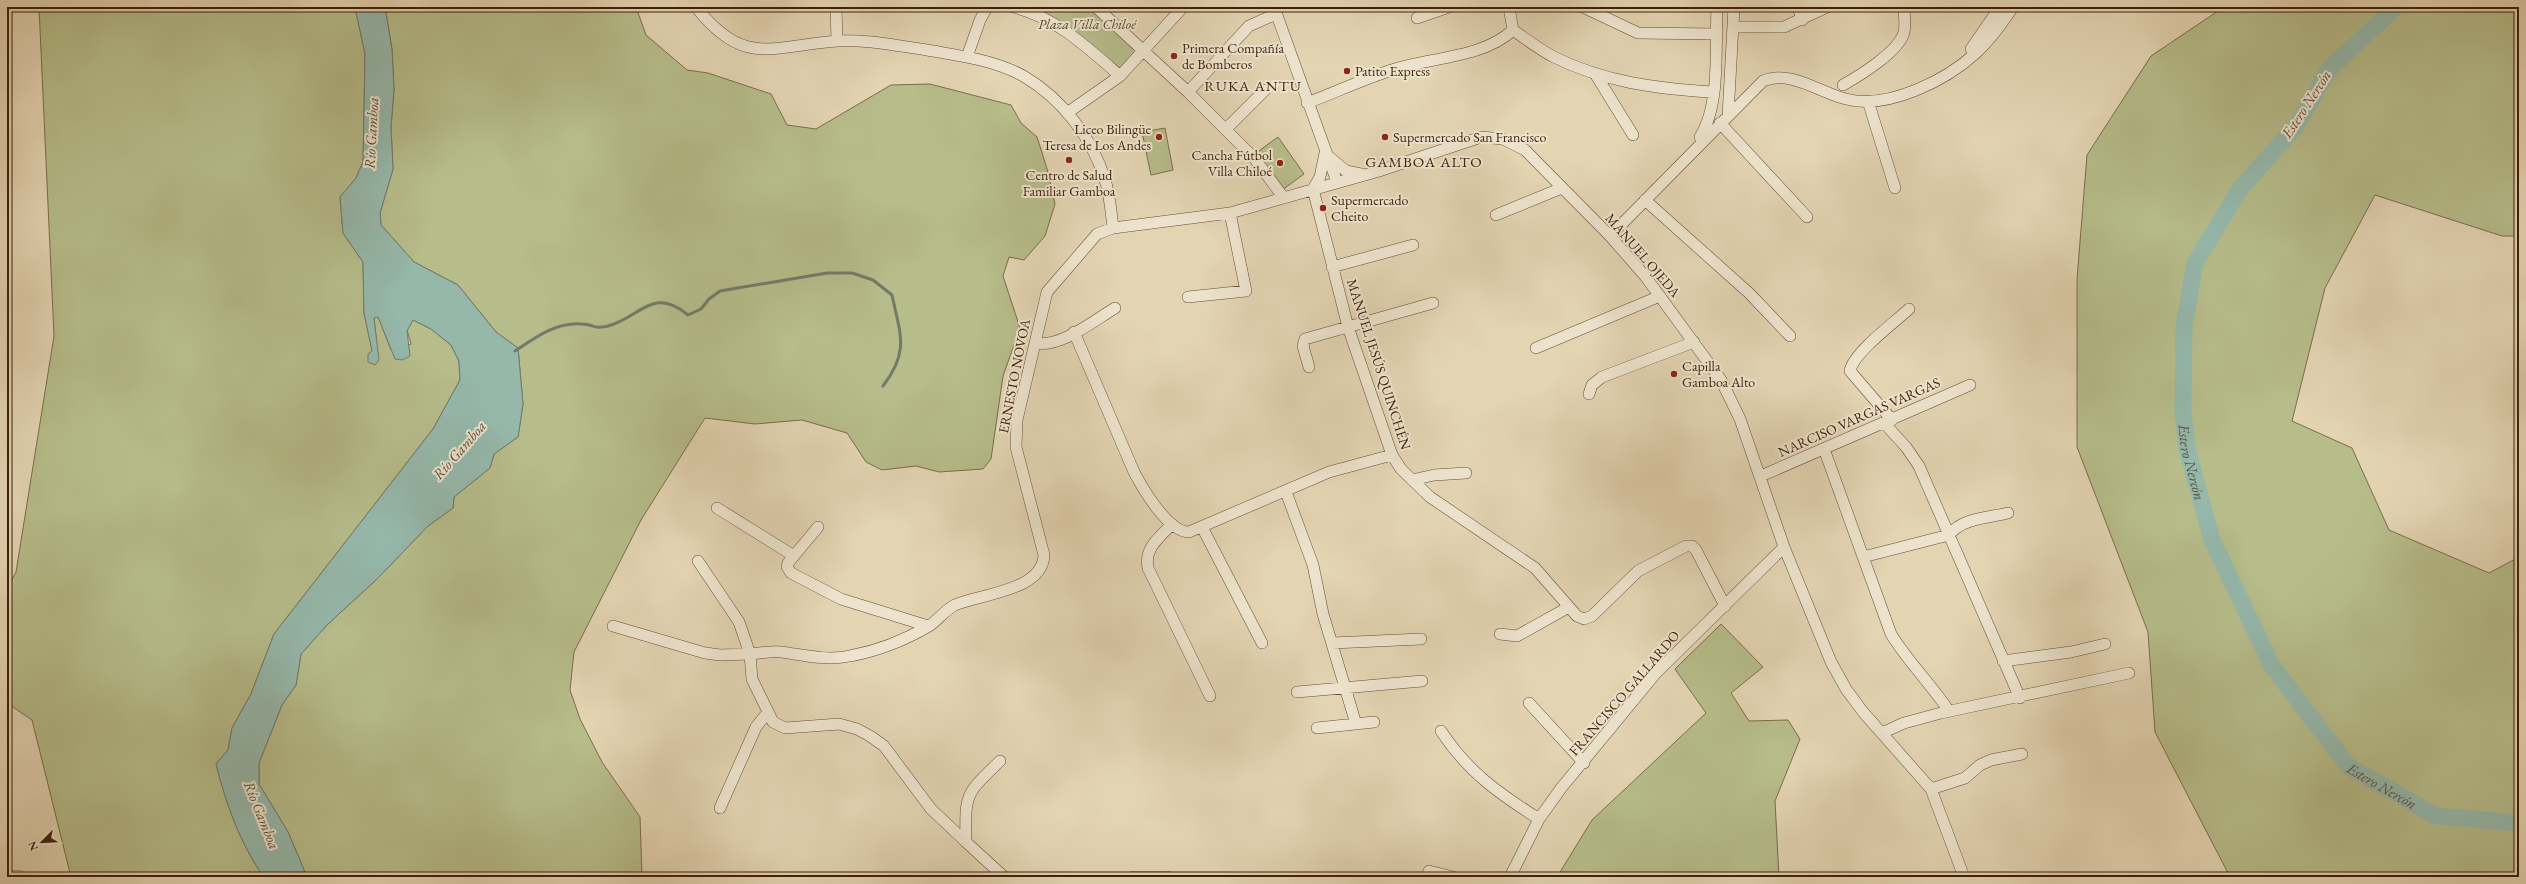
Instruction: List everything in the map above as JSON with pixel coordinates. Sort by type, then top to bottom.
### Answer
[{"type":"street","points":[[836,7],[837,41]]},
{"type":"street","points":[[967,57],[980,20],[987,7]]},
{"type":"street","points":[[1013,7],[1036,14],[1060,27],[1120,76]]},
{"type":"street","points":[[1096,7],[1226,129],[1254,158],[1284,198]]},
{"type":"street","points":[[1067,113],[1120,76],[1183,7]]},
{"type":"street","points":[[1417,18],[1448,7]]},
{"type":"street","points":[[1509,7],[1513,30],[1552,56],[1596,75],[1663,89],[1713,92]]},
{"type":"street","points":[[1583,7],[1638,33],[1716,34]]},
{"type":"street","points":[[1688,156],[1708,123],[1713,92],[1717,7]]},
{"type":"street","points":[[1734,7],[1724,119],[1807,217]]},
{"type":"street","points":[[1798,7],[1802,20]]},
{"type":"street","points":[[1733,27],[1784,27],[1802,20],[1827,7]]},
{"type":"street","points":[[1843,85],[1869,70],[1890,52],[1904,33],[1904,7]]},
{"type":"street","points":[[1950,65],[1966,56],[2000,7]]},
{"type":"street","points":[[1610,236],[1757,86],[1770,78],[1787,77],[1846,99],[1868,101],[1911,92],[1958,66],[1977,52],[2013,7]]},
{"type":"street","points":[[703,9],[716,30],[730,39],[756,50],[774,50],[837,41],[885,45],[967,57],[1025,77],[1067,113],[1091,145],[1106,181],[1113,228]]},
{"type":"street","points":[[1188,92],[1249,26],[1275,10],[1325,153],[1337,182]]},
{"type":"street","points":[[1307,103],[1394,69],[1412,64],[1442,60],[1471,51],[1500,39],[1513,30]]},
{"type":"street","points":[[1596,75],[1633,136]]},
{"type":"street","points":[[1226,129],[1265,90]]},
{"type":"street","points":[[1868,101],[1895,188]]},
{"type":"street","name":"MANUEL OJEDA","points":[[1366,174],[1471,140],[1490,137],[1511,142],[1525,150],[1610,236],[1660,296],[1694,342],[1733,401],[1761,476],[1784,547],[1835,669],[1846,689],[1931,789]]},
{"type":"street","points":[[1325,153],[1346,171],[1366,174]]},
{"type":"street","points":[[1313,189],[1320,177],[1325,153]]},
{"type":"street","name":"ERNESTO NOVOA","points":[[613,626],[705,653],[720,655],[779,652],[803,656],[849,656],[888,646],[928,626],[953,606],[1013,589],[1037,572],[1043,563],[1044,555],[1016,447],[1017,420],[1028,380],[1047,292],[1097,234],[1113,228],[1230,213],[1366,174]]},
{"type":"street","points":[[1496,215],[1562,188]]},
{"type":"street","name":"MANUEL JESÚS QUINCHÉN","points":[[1313,189],[1348,327],[1392,455],[1412,480],[1447,509],[1535,568],[1577,616],[1584,619],[1592,616],[1638,571],[1686,546],[1692,546],[1696,550],[1725,606]]},
{"type":"street","points":[[1645,200],[1749,293],[1790,336]]},
{"type":"street","points":[[1188,297],[1246,291],[1230,213]]},
{"type":"street","points":[[1332,267],[1413,245]]},
{"type":"street","points":[[1536,348],[1660,296]]},
{"type":"street","points":[[1309,367],[1303,346],[1305,339],[1433,303]]},
{"type":"street","points":[[1035,343],[1049,343],[1074,332],[1115,308]]},
{"type":"street","points":[[1909,309],[1867,348],[1851,366],[1850,371],[1919,466],[2020,698]]},
{"type":"street","points":[[1074,332],[1134,472],[1146,494],[1172,524],[1185,532],[1202,527],[1286,492],[1329,472],[1392,455]]},
{"type":"street","points":[[1589,394],[1592,385],[1602,377],[1694,342]]},
{"type":"street","name":"NARCISO VARGAS VARGAS","points":[[1761,476],[1970,385]]},
{"type":"street","points":[[1824,449],[1891,634],[1901,651],[1929,682],[1949,711]]},
{"type":"street","points":[[1412,480],[1434,475],[1466,473]]},
{"type":"street","points":[[1286,492],[1313,564],[1332,643],[1356,724]]},
{"type":"street","points":[[717,508],[794,556]]},
{"type":"street","points":[[1863,557],[1949,535],[1956,526],[1965,522],[2008,513]]},
{"type":"street","points":[[1172,524],[1148,550],[1146,560],[1148,568],[1210,696]]},
{"type":"street","points":[[818,527],[794,556],[787,567],[800,580],[841,599],[928,626]]},
{"type":"street","points":[[1202,527],[1262,643]]},
{"type":"street","name":"FRANCISCO GALLARDO","points":[[1510,877],[1539,819],[1562,787],[1584,763],[1656,673],[1784,547]]},
{"type":"street","points":[[698,561],[739,622],[750,654],[752,679],[773,722],[785,728],[838,724],[857,729],[870,736],[884,746],[931,809],[1004,877]]},
{"type":"street","points":[[1500,634],[1517,636],[1569,607]]},
{"type":"street","points":[[1332,643],[1422,639]]},
{"type":"street","points":[[2003,661],[2070,652],[2105,644]]},
{"type":"street","points":[[1882,733],[1904,723],[1949,711],[2020,698],[2129,673]]},
{"type":"street","points":[[1297,692],[1344,686],[1422,682]]},
{"type":"street","points":[[1529,703],[1584,763]]},
{"type":"street","points":[[720,808],[756,727],[768,712]]},
{"type":"street","points":[[1317,728],[1374,722]]},
{"type":"street","points":[[1441,731],[1454,751],[1479,778],[1539,819]]},
{"type":"street","points":[[1964,877],[1931,789],[1965,778],[1980,765],[1991,760],[2022,754]]},
{"type":"street","points":[[966,842],[965,807],[969,794],[1000,761]]},
{"type":"street","points":[[1427,877],[1429,871],[1453,877]]},
{"type":"street","points":[[7,876],[19,876]]},
{"type":"street","points":[[1133,877],[1168,877]]},
{"type":"green space","points":[[39,7],[355,7],[365,54],[363,162],[356,178],[340,197],[343,233],[363,262],[364,313],[375,364],[376,337],[374,318],[378,316],[391,350],[411,344],[407,330],[413,320],[431,329],[451,345],[459,361],[460,380],[433,429],[274,634],[251,694],[232,728],[228,750],[216,764],[224,793],[235,823],[248,851],[264,877],[71,877],[32,720],[7,703],[7,589],[16,572],[54,336]]},
{"type":"green space","points":[[385,7],[636,7],[646,35],[687,70],[708,73],[771,94],[787,125],[816,129],[891,85],[930,84],[1011,105],[1021,123],[1037,137],[1048,172],[1055,204],[1045,236],[1024,260],[1009,257],[1003,276],[1020,328],[1003,376],[991,459],[983,469],[939,472],[916,466],[882,470],[866,462],[847,433],[802,420],[755,424],[705,418],[641,520],[574,652],[570,690],[580,719],[602,762],[640,817],[642,877],[307,877],[288,832],[259,784],[259,763],[282,705],[296,685],[301,654],[327,625],[378,578],[428,526],[453,508],[454,497],[490,468],[494,454],[518,437],[523,404],[518,348],[496,332],[458,285],[414,262],[381,225],[380,213],[393,169],[391,127],[394,89],[392,49]]},
{"type":"green space","name":"Plaza Villa Chiloé","points":[[1018,7],[1094,7],[1140,51],[1120,75],[1075,35]]},
{"type":"green space","points":[[2224,7],[2519,7],[2519,236],[2502,236],[2375,195],[2325,288],[2292,421],[2352,448],[2389,530],[2489,573],[2519,557],[2519,877],[2230,877],[2155,732],[2148,632],[2077,447],[2077,279],[2087,155],[2151,56]]},
{"type":"green space","points":[[1165,128],[1173,170],[1151,175],[1142,132]]},
{"type":"green space","name":"Cancha Fútbol Villa Chiloé","points":[[1278,137],[1304,174],[1282,190],[1256,153]]},
{"type":"green space","points":[[1721,624],[1763,667],[1731,693],[1749,721],[1788,720],[1800,739],[1775,801],[1779,877],[1557,877],[1592,820],[1706,713],[1675,669]]},
{"type":"water","name":"Río Gamboa","points":[[355,7],[385,7],[392,50],[394,89],[391,127],[393,169],[380,213],[381,225],[414,262],[458,285],[496,332],[518,348],[523,404],[518,437],[494,454],[490,468],[454,497],[453,508],[428,526],[378,578],[327,625],[301,654],[296,685],[282,705],[259,763],[259,784],[288,832],[307,877],[264,877],[248,851],[235,823],[224,793],[216,764],[228,750],[232,728],[251,694],[274,634],[433,429],[460,380],[459,361],[451,345],[431,329],[413,320],[407,331],[410,356],[402,360],[395,359],[378,317],[374,318],[379,360],[375,365],[368,362],[368,354],[372,351],[364,313],[363,262],[343,233],[340,197],[356,178],[363,162],[365,54]]},
{"type":"waterway","name":"Estero Nercón","points":[[2396,7],[2330,68],[2296,126],[2240,189],[2195,263],[2184,326],[2183,412],[2187,449],[2212,540],[2272,666],[2348,766],[2436,816],[2519,823]]},
{"type":"waterway","points":[[515,351],[555,328],[573,324],[586,324],[596,327],[608,326],[656,303],[665,303],[676,307],[688,315],[701,309],[709,299],[720,291],[827,273],[852,273],[873,280],[892,295],[901,342],[897,362],[883,386]]},
{"type":"place","name":"Primera Compañía de Bomberos","points":[[1174,56]]},
{"type":"place","name":"Patito Express","points":[[1347,71]]},
{"type":"place","name":"Liceo Bilingüe Teresa de Los Andes","points":[[1159,137]]},
{"type":"place","name":"Supermercado San Francisco","points":[[1385,137]]},
{"type":"place","name":"Centro de Salud Familiar Gamboa","points":[[1069,160]]},
{"type":"place","name":"Cancha Fútbol Villa Chiloé","points":[[1280,163]]},
{"type":"place","name":"Supermercado Cheito","points":[[1323,208]]},
{"type":"place","name":"Capilla Gamboa Alto","points":[[1674,374]]},
{"type":"district","name":"RUKA ANTU","points":[[1253,85]]},
{"type":"district","name":"GAMBOA ALTO","points":[[1424,161]]}]
